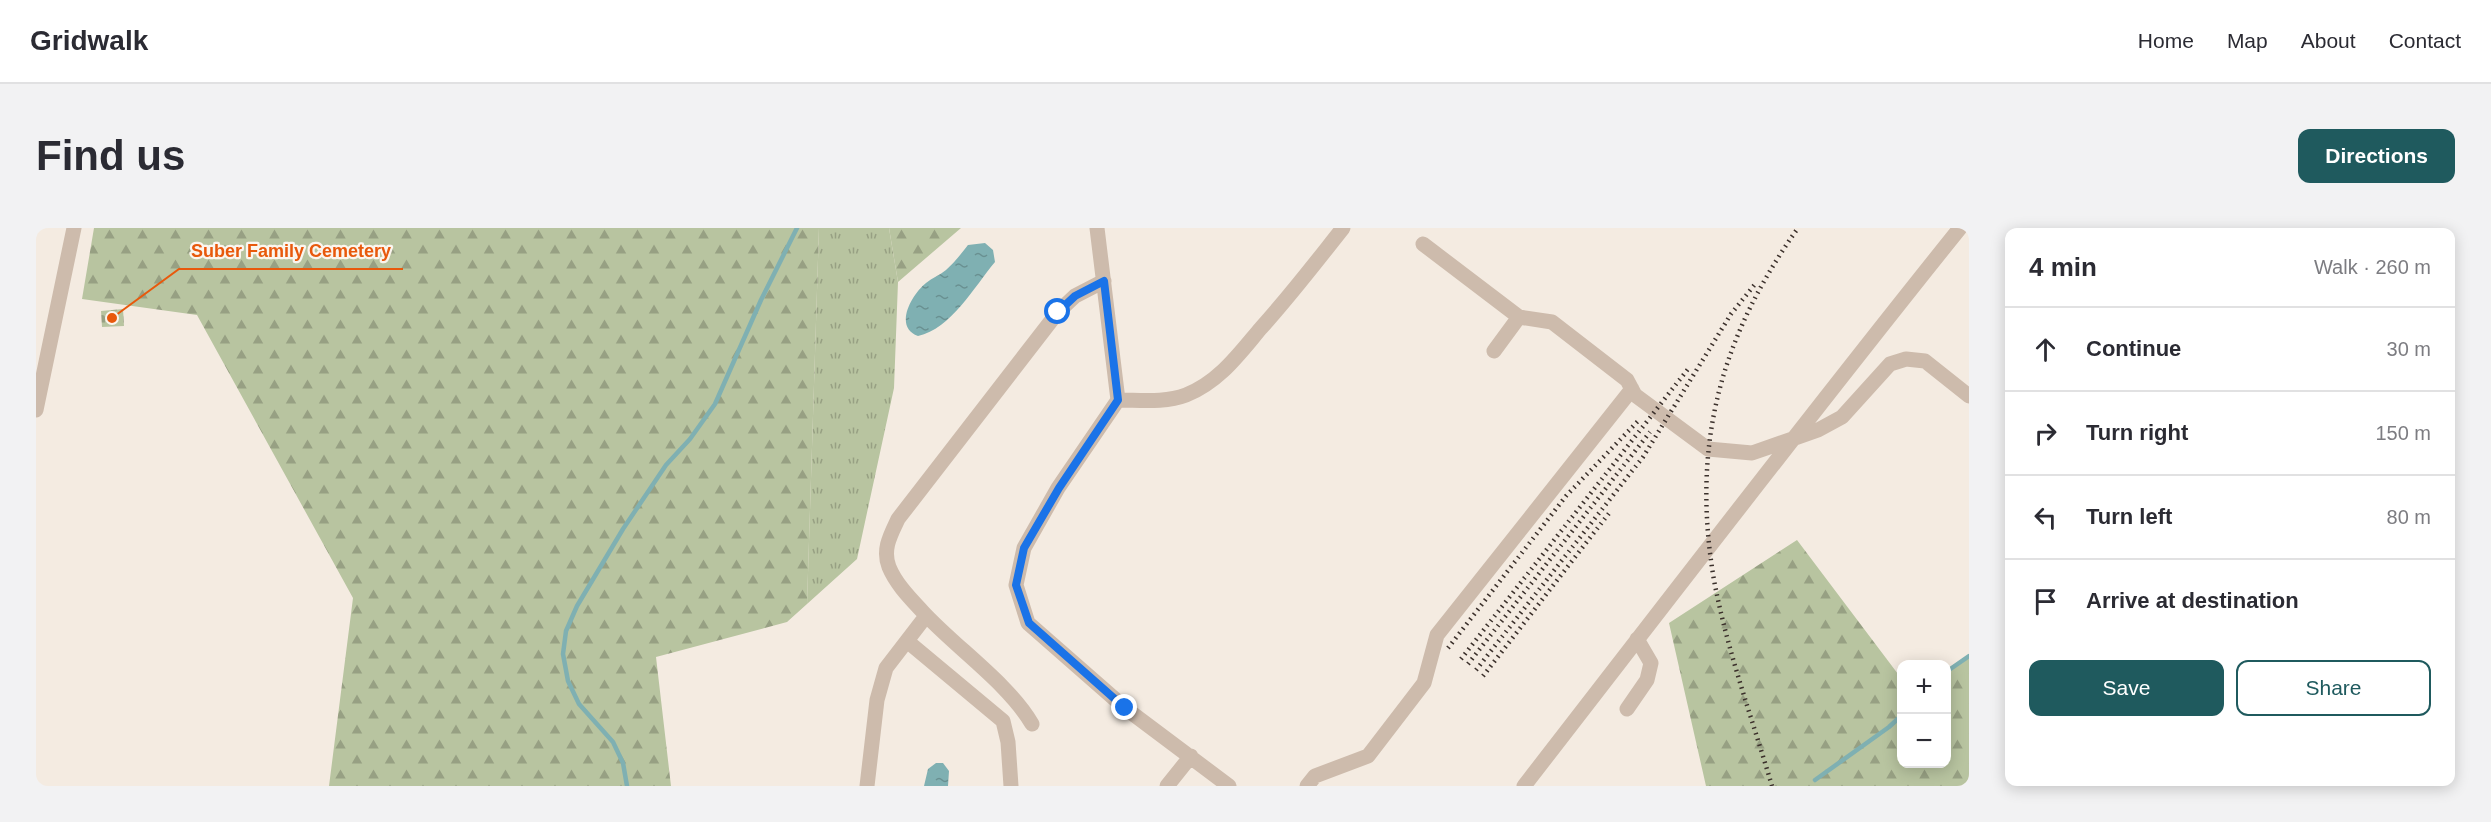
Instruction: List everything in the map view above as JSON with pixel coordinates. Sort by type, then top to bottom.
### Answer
[{"type":"street","points":[[36,410],[74,228]]},
{"type":"street","points":[[1097,228],[1118,400],[1059,488],[1024,548],[1016,585],[1029,623],[1125,708],[1229,786]]},
{"type":"street","points":[[1118,400],[1155,401],[1184,396],[1202,388],[1224,371],[1285,302],[1343,228]]},
{"type":"street","points":[[1524,786],[1637,639],[1710,549],[1791,440],[1960,228]]},
{"type":"street","points":[[1423,244],[1519,317],[1552,322],[1627,380],[1635,395],[1708,449],[1752,453],[1818,430],[1842,417],[1890,364],[1906,359],[1925,361],[1969,396]]},
{"type":"street","points":[[1032,724],[1021,705],[926,616],[902,590],[888,566],[887,542],[898,519],[1058,312],[1075,296],[1104,281]]},
{"type":"street","points":[[1494,351],[1519,317]]},
{"type":"street","points":[[1307,786],[1315,776],[1368,756],[1424,683],[1437,635],[1632,389]]},
{"type":"street","points":[[867,786],[877,700],[886,668],[926,616]]},
{"type":"street","points":[[1627,709],[1647,680],[1651,663],[1637,639]]},
{"type":"street","points":[[907,641],[1003,721],[1008,742],[1011,786]]},
{"type":"street","points":[[1167,786],[1191,756]]},
{"type":"green space","points":[[94,228],[819,228],[807,604],[787,622],[656,657],[671,786],[329,786],[353,598],[197,315],[82,299]]},
{"type":"green space","points":[[819,228],[889,228],[898,282],[894,388],[857,559],[807,604]]},
{"type":"green space","points":[[889,228],[961,228],[898,282]]},
{"type":"green space","points":[[123,309],[124,326],[102,327],[101,311]]},
{"type":"green space","points":[[1797,540],[1897,673],[1897,768],[1951,768],[1951,669],[1969,658],[1969,786],[1706,786],[1669,623]]},
{"type":"water","points":[[985,243],[993,250],[995,262],[961,306],[930,332],[918,336],[911,332],[906,318],[907,310],[915,295],[928,281],[946,270],[968,245]]},
{"type":"water","points":[[936,763],[943,763],[949,771],[948,786],[924,786],[928,769]]},
{"type":"waterway","points":[[627,786],[623,763],[613,742],[579,704],[568,681],[563,654],[566,631],[577,606],[623,529],[666,465],[690,439],[715,404],[761,300],[797,228]]},
{"type":"waterway","points":[[1951,669],[1969,656]]},
{"type":"waterway","points":[[1815,780],[1897,720]]},
{"type":"railway","points":[[1772,786],[1719,606],[1708,531],[1706,484],[1710,439],[1718,395],[1731,352],[1771,269],[1798,228]]},
{"type":"railway","points":[[1476,670],[1643,457],[1731,314],[1756,283]]},
{"type":"railway","points":[[1461,659],[1688,369]]},
{"type":"railway","points":[[1448,648],[1566,496],[1639,420]]},
{"type":"railway","points":[[1468,664],[1650,432]]},
{"type":"railway","points":[[1483,676],[1610,512]]},
{"type":"place","name":"Suber Family Cemetery","points":[[112,318]]},
{"type":"route","points":[[1058,312],[1075,296],[1104,281],[1118,400],[1059,488],[1024,548],[1016,585],[1029,623],[1125,708]]}]
